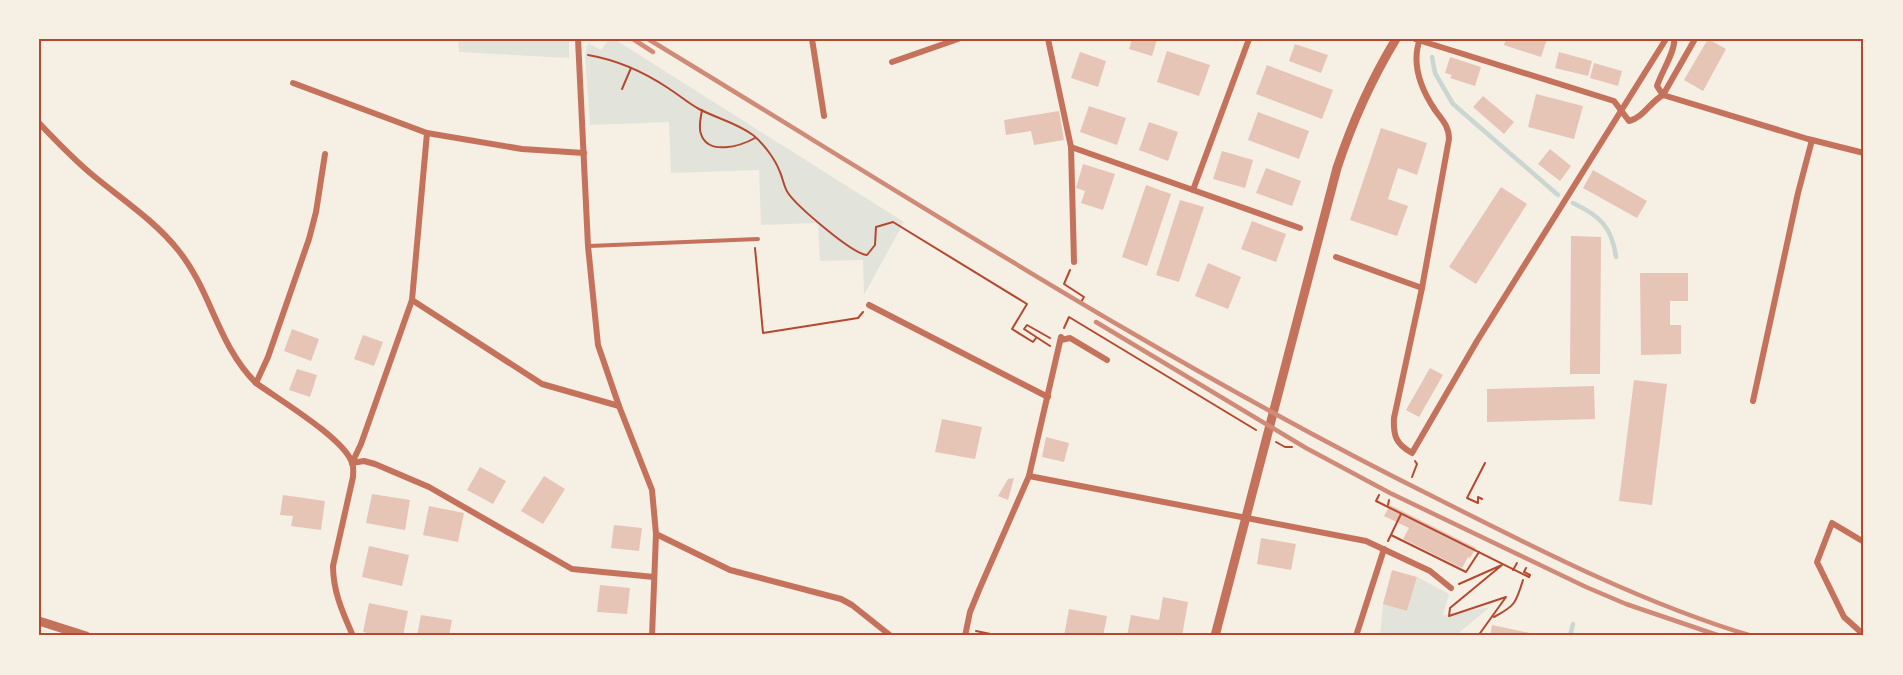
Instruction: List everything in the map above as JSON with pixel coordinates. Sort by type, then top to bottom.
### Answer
[{"type":"street","points":[[578,39],[588,246],[598,345],[652,490],[656,534],[652,636]]},
{"type":"street","points":[[812,39],[824,116]]},
{"type":"street","points":[[892,62],[958,39]]},
{"type":"street","points":[[1048,39],[1071,147],[1074,262]]},
{"type":"street","points":[[1193,190],[1249,39]]},
{"type":"street","points":[[1215,636],[1337,168],[1349,133],[1381,63],[1396,39]]},
{"type":"street","points":[[1666,39],[1622,110],[1484,330],[1413,456],[1400,446],[1395,438],[1394,418],[1422,288],[1449,131],[1429,101],[1422,85],[1416,58],[1418,40],[1614,101],[1622,110],[1626,119],[1629,121],[1634,120],[1663,95],[1695,39]]},
{"type":"street","points":[[1674,39],[1675,45],[1657,86],[1663,95],[1812,140],[1864,153]]},
{"type":"street","points":[[293,82],[427,133],[522,149],[584,153]]},
{"type":"street","points":[[39,123],[66,152],[161,231],[179,251],[203,292],[228,347],[245,373],[334,438],[345,450],[352,463],[353,477],[333,566],[333,581],[353,636]]},
{"type":"street","points":[[352,463],[362,444],[412,300],[427,133]]},
{"type":"street","points":[[1753,401],[1812,140]]},
{"type":"street","points":[[1071,147],[1300,228]]},
{"type":"street","points":[[256,383],[268,357],[309,239],[316,212],[325,154]]},
{"type":"street","points":[[1336,257],[1422,288]]},
{"type":"street","points":[[412,300],[542,384],[619,406]]},
{"type":"street","points":[[868,305],[1048,397]]},
{"type":"street","points":[[966,633],[979,590],[1029,476],[1061,338],[1070,339],[1107,360]]},
{"type":"street","points":[[352,463],[364,461],[375,464],[429,487],[572,569],[654,577]]},
{"type":"street","points":[[1029,476],[1366,541],[1430,571],[1451,588]]},
{"type":"street","points":[[1864,542],[1832,523],[1817,562],[1844,617],[1864,635]]},
{"type":"street","points":[[656,534],[730,570],[840,599],[852,605],[891,636]]},
{"type":"street","points":[[1358,634],[1384,549]]},
{"type":"street","points":[[39,621],[86,636]]},
{"type":"lane","points":[[588,246],[756,239]]},
{"type":"path","points":[[579,53],[601,57],[631,68],[667,87],[702,110],[752,135],[772,158],[788,192],[797,204],[832,235],[861,255],[867,255],[875,245],[876,227],[893,222],[1027,304],[1012,329],[1033,342],[1036,338]]},
{"type":"path","points":[[622,90],[631,68]]},
{"type":"path","points":[[702,110],[701,134],[708,143],[721,147],[737,147],[755,138]]},
{"type":"path","points":[[756,239],[763,333],[858,318],[868,305]]},
{"type":"path","points":[[1074,262],[1064,284],[1084,297],[1081,302]]},
{"type":"path","points":[[1061,338],[1069,317],[1261,434]]},
{"type":"path","points":[[1053,340],[1027,325],[1024,329],[1058,351]]},
{"type":"path","points":[[1278,443],[1285,447],[1292,447]]},
{"type":"path","points":[[1412,477],[1417,464],[1413,456]]},
{"type":"path","points":[[1478,503],[1467,498],[1485,463]]},
{"type":"path","points":[[1379,495],[1376,501],[1529,577],[1530,575],[1524,572],[1526,568]]},
{"type":"path","points":[[1475,508],[1478,497],[1482,499]]},
{"type":"path","points":[[1389,500],[1387,504],[1391,508]]},
{"type":"path","points":[[1384,549],[1401,513]]},
{"type":"path","points":[[1391,534],[1466,572],[1479,552]]},
{"type":"path","points":[[1513,570],[1517,563]]},
{"type":"path","points":[[1451,588],[1502,565]]},
{"type":"path","points":[[1478,636],[1506,597],[1449,616],[1450,608],[1502,565]]},
{"type":"path","points":[[1491,618],[1511,608],[1519,594],[1523,580]]},
{"type":"path","points":[[966,633],[1000,636]]},
{"type":"shaded area","points":[[458,39],[569,39],[569,58],[459,52]]},
{"type":"shaded area","points":[[609,39],[614,39],[904,222],[864,295],[863,260],[820,261],[818,223],[761,225],[759,170],[671,173],[669,122],[590,125],[585,55],[588,43],[601,50]]},
{"type":"shaded area","points":[[1417,577],[1449,594],[1443,615],[1490,607],[1455,636],[1380,636],[1383,604],[1407,611]]},
{"type":"building","points":[[1132,39],[1157,39],[1152,56],[1129,49]]},
{"type":"building","points":[[1506,39],[1547,39],[1541,57],[1504,45]]},
{"type":"building","points":[[1708,39],[1726,49],[1703,91],[1684,80]]},
{"type":"building","points":[[1295,44],[1328,55],[1321,73],[1289,61]]},
{"type":"building","points":[[1167,51],[1210,65],[1199,96],[1157,82]]},
{"type":"building","points":[[1080,52],[1106,61],[1098,87],[1071,78]]},
{"type":"building","points":[[1559,52],[1592,61],[1588,76],[1555,68]]},
{"type":"building","points":[[1450,57],[1481,67],[1475,86],[1450,78],[1452,75],[1445,73]]},
{"type":"building","points":[[1594,63],[1622,71],[1618,86],[1590,78]]},
{"type":"building","points":[[1267,65],[1333,90],[1322,119],[1256,94]]},
{"type":"building","points":[[1536,94],[1583,106],[1574,139],[1528,127]]},
{"type":"building","points":[[1483,96],[1514,122],[1504,134],[1473,107]]},
{"type":"building","points":[[1089,106],[1126,118],[1117,145],[1080,132]]},
{"type":"building","points":[[1059,111],[1064,140],[1034,145],[1031,131],[1006,135],[1004,120]]},
{"type":"building","points":[[1258,112],[1309,131],[1299,159],[1248,140]]},
{"type":"building","points":[[1149,122],[1178,132],[1168,161],[1139,150]]},
{"type":"building","points":[[1381,128],[1427,143],[1417,175],[1398,168],[1388,199],[1408,206],[1397,236],[1350,220]]},
{"type":"building","points":[[1550,149],[1571,166],[1560,181],[1538,164]]},
{"type":"building","points":[[1222,151],[1253,160],[1245,188],[1213,179]]},
{"type":"building","points":[[1083,164],[1115,174],[1103,210],[1081,203],[1085,191],[1076,188]]},
{"type":"building","points":[[1266,168],[1301,181],[1292,206],[1256,193]]},
{"type":"building","points":[[1593,170],[1647,201],[1637,218],[1583,188]]},
{"type":"building","points":[[1146,185],[1171,194],[1147,266],[1122,257]]},
{"type":"building","points":[[1501,187],[1527,204],[1476,284],[1449,267]]},
{"type":"building","points":[[1180,200],[1204,207],[1179,282],[1156,275]]},
{"type":"building","points":[[1252,221],[1286,234],[1276,262],[1241,249]]},
{"type":"building","points":[[1571,236],[1601,237],[1600,374],[1570,374]]},
{"type":"building","points":[[1208,263],[1241,277],[1228,309],[1195,296]]},
{"type":"building","points":[[1640,273],[1688,273],[1688,301],[1670,301],[1670,325],[1681,325],[1681,354],[1641,355]]},
{"type":"building","points":[[292,329],[319,339],[311,361],[284,351]]},
{"type":"building","points":[[363,335],[383,342],[374,366],[354,359]]},
{"type":"building","points":[[1430,368],[1443,375],[1419,417],[1406,410]]},
{"type":"building","points":[[297,369],[317,375],[310,397],[289,390]]},
{"type":"building","points":[[1634,380],[1667,384],[1652,505],[1619,501]]},
{"type":"building","points":[[1594,386],[1595,419],[1487,422],[1487,389]]},
{"type":"building","points":[[942,419],[982,427],[975,459],[935,452]]},
{"type":"building","points":[[1046,437],[1069,443],[1064,462],[1042,457]]},
{"type":"building","points":[[480,467],[506,481],[493,504],[467,490]]},
{"type":"building","points":[[544,476],[565,489],[543,524],[521,511]]},
{"type":"building","points":[[1014,478],[1008,500],[998,496],[1008,479]]},
{"type":"building","points":[[372,494],[410,500],[405,530],[366,523]]},
{"type":"building","points":[[283,495],[325,501],[321,530],[291,526],[293,516],[280,515]]},
{"type":"building","points":[[1390,505],[1476,548],[1462,568],[1403,539],[1409,528],[1384,516]]},
{"type":"building","points":[[429,506],[464,513],[458,542],[423,535]]},
{"type":"building","points":[[614,525],[642,528],[639,551],[611,548]]},
{"type":"building","points":[[1261,538],[1296,544],[1291,570],[1257,564]]},
{"type":"building","points":[[369,546],[409,555],[402,586],[362,577]]},
{"type":"building","points":[[1392,570],[1417,577],[1407,611],[1383,604]]},
{"type":"building","points":[[600,585],[630,588],[627,614],[597,612]]},
{"type":"building","points":[[1163,597],[1188,602],[1182,636],[1127,636],[1131,615],[1159,620]]},
{"type":"building","points":[[369,603],[408,611],[403,636],[383,636],[363,632]]},
{"type":"building","points":[[1069,609],[1107,616],[1103,636],[1064,636]]},
{"type":"building","points":[[421,615],[452,620],[449,636],[417,636]]},
{"type":"building","points":[[1492,625],[1539,635],[1490,636]]},
{"type":"waterway","points":[[1432,57],[1435,73],[1453,104],[1558,195]]},
{"type":"waterway","points":[[1573,203],[1591,213],[1608,230],[1616,257]]},
{"type":"waterway","points":[[1570,636],[1573,624]]},
{"type":"railway","points":[[633,39],[653,52]]},
{"type":"railway","points":[[648,39],[1036,276],[1233,391],[1333,445],[1590,574],[1671,608],[1752,636]]},
{"type":"railway","points":[[1096,322],[1306,448],[1390,493],[1586,587],[1626,604],[1720,636]]}]
